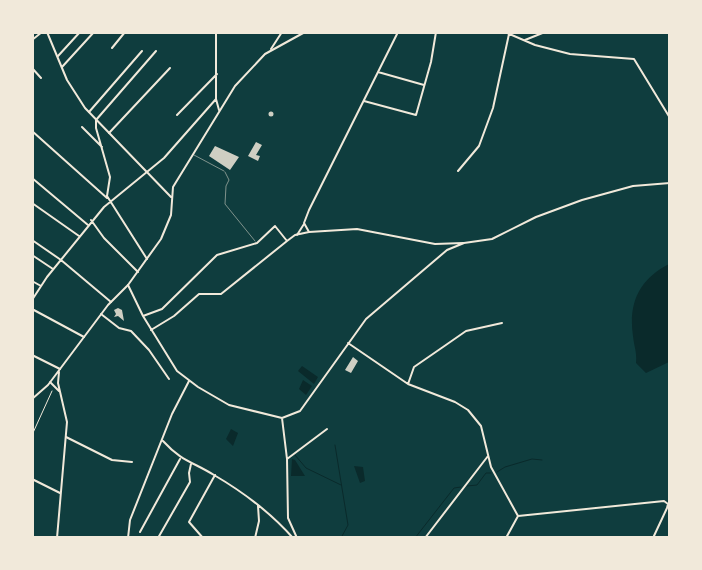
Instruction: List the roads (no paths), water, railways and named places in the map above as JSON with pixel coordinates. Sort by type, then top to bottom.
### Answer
[{"type":"street","points":[[32,40],[42,32]]},
{"type":"street","points":[[47,32],[74,92],[88,112],[171,197]]},
{"type":"street","points":[[57,56],[80,32]]},
{"type":"street","points":[[62,67],[94,32]]},
{"type":"street","points":[[112,48],[126,32]]},
{"type":"street","points":[[216,32],[216,99],[219,110]]},
{"type":"street","points":[[32,399],[51,380],[101,314],[128,285],[147,259],[170,222],[173,187],[192,154],[242,77],[271,49],[282,32]]},
{"type":"street","points":[[271,49],[305,32]]},
{"type":"street","points":[[297,235],[398,32]]},
{"type":"street","points":[[364,101],[416,115],[436,32]]},
{"type":"street","points":[[505,32],[573,55],[634,59],[670,118]]},
{"type":"street","points":[[524,40],[545,32]]},
{"type":"street","points":[[458,171],[478,146],[490,116],[509,34]]},
{"type":"street","points":[[88,112],[142,51]]},
{"type":"street","points":[[147,259],[107,196],[110,178],[96,128],[96,120],[156,51]]},
{"type":"street","points":[[32,68],[41,78]]},
{"type":"street","points":[[109,133],[170,68]]},
{"type":"street","points":[[378,72],[424,84]]},
{"type":"street","points":[[177,115],[217,74]]},
{"type":"street","points":[[32,300],[53,269],[92,220],[110,201],[164,158],[216,99]]},
{"type":"street","points":[[82,127],[102,147]]},
{"type":"street","points":[[32,131],[110,201]]},
{"type":"street","points":[[32,178],[88,225]]},
{"type":"street","points":[[128,285],[167,358],[189,380],[230,405],[282,418],[300,411],[366,320],[447,250],[464,243],[492,239],[536,217],[582,200],[633,186],[670,183]]},
{"type":"street","points":[[32,203],[79,236]]},
{"type":"street","points":[[92,220],[104,238],[138,272]]},
{"type":"street","points":[[304,223],[309,232]]},
{"type":"street","points":[[143,316],[162,310],[217,255],[257,243],[275,226],[287,241]]},
{"type":"street","points":[[151,330],[174,316],[199,294],[221,294],[297,235],[309,232],[357,229],[435,244],[458,241],[464,243]]},
{"type":"street","points":[[32,240],[60,260],[111,302]]},
{"type":"street","points":[[32,255],[53,269]]},
{"type":"street","points":[[32,281],[41,286]]},
{"type":"street","points":[[32,309],[84,337]]},
{"type":"street","points":[[101,314],[113,325],[131,331],[149,350],[169,379]]},
{"type":"street","points":[[408,384],[414,367],[443,346],[466,332],[502,323]]},
{"type":"street","points":[[348,343],[408,384],[455,402],[468,410],[481,426],[488,456],[505,494],[518,516]]},
{"type":"street","points":[[32,355],[59,370]]},
{"type":"street","points":[[58,538],[60,493],[66,437],[66,411],[58,384],[59,370]]},
{"type":"street","points":[[51,380],[58,384]]},
{"type":"street","points":[[51,380],[60,392]]},
{"type":"street","points":[[128,538],[130,520],[163,441],[172,414],[189,380]]},
{"type":"street","points":[[32,435],[52,391]]},
{"type":"street","points":[[282,418],[288,459],[290,522],[295,538]]},
{"type":"street","points":[[288,459],[327,429]]},
{"type":"street","points":[[66,437],[112,460],[132,462]]},
{"type":"street","points":[[163,441],[180,458],[215,475],[258,506],[295,538]]},
{"type":"street","points":[[425,538],[488,456]]},
{"type":"street","points":[[140,532],[180,458]]},
{"type":"street","points":[[158,538],[190,482],[191,464]]},
{"type":"street","points":[[203,538],[189,522],[215,475]]},
{"type":"street","points":[[32,479],[60,493]]},
{"type":"street","points":[[518,516],[664,501],[668,504],[667,508],[653,538]]},
{"type":"street","points":[[255,538],[259,522],[258,506]]},
{"type":"street","points":[[506,538],[518,516]]},
{"type":"street","points":[[284,527],[290,522]]},
{"type":"lane","points":[[192,154],[224,171]]},
{"type":"water","points":[[669,264],[669,362],[646,373],[636,363],[632,313],[638,293],[644,284],[650,277]]},
{"type":"water","points":[[302,366],[318,377],[314,384],[298,371]]},
{"type":"water","points":[[303,380],[312,386],[306,395],[299,389]]},
{"type":"water","points":[[231,429],[238,433],[233,446],[226,439]]},
{"type":"water","points":[[292,459],[295,460],[305,476],[291,476]]},
{"type":"water","points":[[354,466],[363,467],[365,481],[360,483]]},
{"type":"waterway","points":[[335,445],[348,525],[341,538]]},
{"type":"waterway","points":[[295,455],[306,468],[341,485]]},
{"type":"waterway","points":[[497,472],[505,467],[532,459],[542,460]]},
{"type":"waterway","points":[[467,486],[477,485],[486,473],[491,473]]},
{"type":"waterway","points":[[415,538],[454,488],[461,487]]}]
